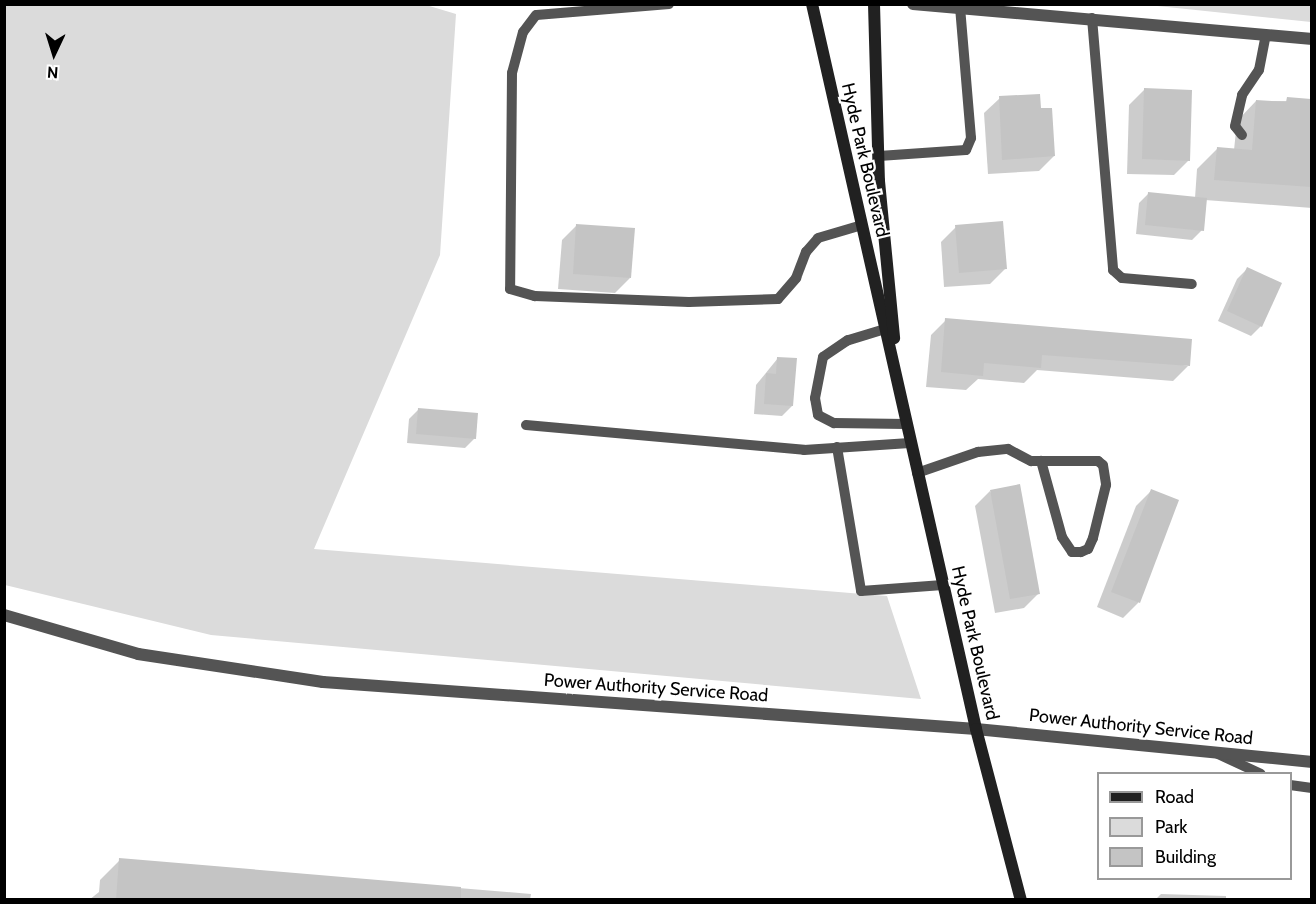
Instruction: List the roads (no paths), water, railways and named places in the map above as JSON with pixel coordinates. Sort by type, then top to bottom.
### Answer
[{"type":"main road","name":"Hyde Park Boulevard","points":[[812,4],[976,729],[1021,900]]},
{"type":"main road","name":"Hyde Park Boulevard","points":[[874,4],[879,156],[899,393]]},
{"type":"street","points":[[913,4],[960,8],[1042,9],[1092,18],[1311,39]]},
{"type":"street","name":"Power Authority Service Road","points":[[4,615],[138,654],[281,678],[976,729],[1311,762]]},
{"type":"lane","points":[[530,4],[536,15]]},
{"type":"lane","points":[[669,4],[536,15],[523,32],[512,73],[510,289],[535,296],[689,302],[778,299],[796,278],[806,252],[818,238],[862,225]]},
{"type":"lane","points":[[879,156],[966,150],[971,138],[960,8]]},
{"type":"lane","points":[[1092,18],[1113,270],[1122,278],[1192,284]]},
{"type":"lane","points":[[1242,135],[1235,126],[1242,94],[1259,70],[1266,35]]},
{"type":"lane","points":[[885,329],[848,340],[823,357],[816,388],[818,415],[834,423],[906,424]]},
{"type":"lane","points":[[525,425],[738,447],[837,447],[910,443]]},
{"type":"lane","points":[[837,447],[861,591],[943,585]]},
{"type":"lane","points":[[917,472],[978,452],[1008,449],[1031,461],[1041,461],[1098,461],[1103,465],[1106,485],[1093,538],[1088,549],[1072,552],[1062,537],[1041,461]]},
{"type":"lane","points":[[1212,752],[1257,772]]},
{"type":"lane","points":[[1292,785],[1311,788]]}]
